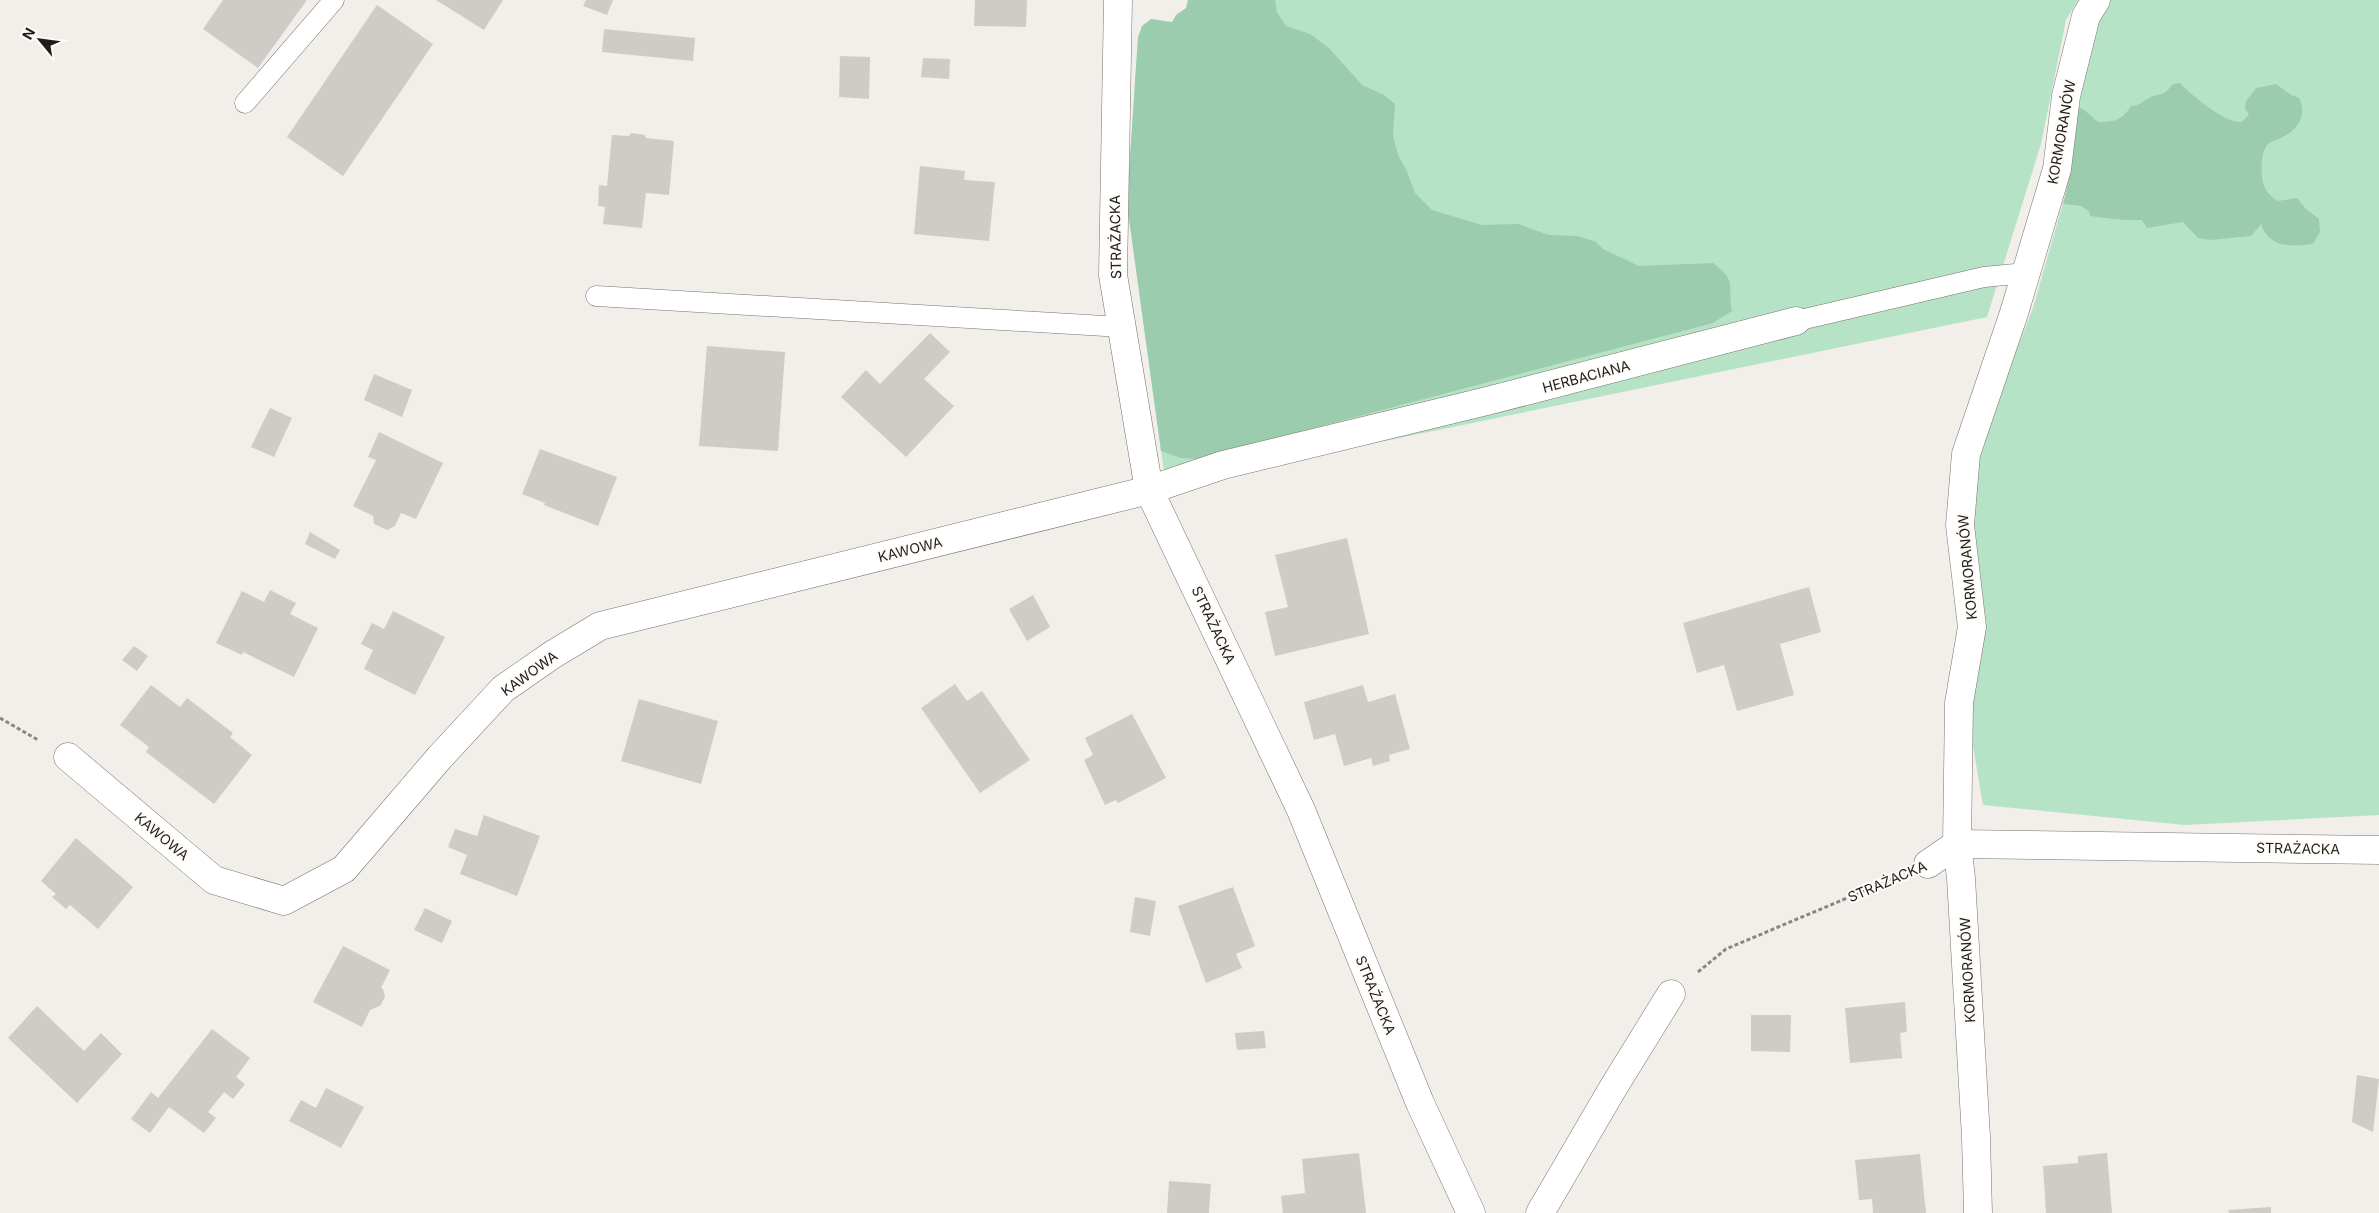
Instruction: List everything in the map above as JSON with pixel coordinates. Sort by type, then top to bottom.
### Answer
[{"type":"street","name":"STRAŻACKA","points":[[1118,0],[1113,275],[1149,490],[1301,810],[1420,1103],[1471,1213]]},
{"type":"street","name":"KORMORANÓW","points":[[1978,1213],[1976,1127],[1958,844],[1959,703],[1972,627],[1960,525],[1966,454],[2014,313],[2057,169],[2066,96],[2086,16],[2096,0]]},
{"type":"street","name":"HERBACIANA","points":[[1149,490],[1223,465],[1487,401],[1796,321]]},
{"type":"street","name":"KAWOWA","points":[[68,757],[214,880],[284,901],[344,869],[440,757],[503,689],[552,655],[600,626],[1149,490]]},
{"type":"street","name":"STRAŻACKA","points":[[1928,864],[1958,844],[2379,850]]},
{"type":"street","points":[[1540,1213],[1613,1088],[1671,994]]},
{"type":"lane","points":[[246,103],[334,0]]},
{"type":"lane","name":"HERBACIANA","points":[[1796,321],[1984,277],[2026,273]]},
{"type":"lane","points":[[596,296],[1122,327]]},
{"type":"path","points":[[0,718],[68,757]]},
{"type":"path","name":"STRAŻACKA","points":[[1671,994],[1726,949],[1928,864]]},
{"type":"green space","points":[[1188,0],[1275,0],[1277,12],[1286,26],[1310,34],[1329,48],[1362,85],[1384,95],[1395,104],[1393,136],[1398,155],[1407,171],[1415,193],[1432,210],[1482,225],[1518,224],[1549,235],[1578,236],[1596,242],[1603,249],[1639,266],[1713,263],[1729,279],[1732,311],[1713,323],[1196,459],[1181,458],[1161,451],[1127,204],[1138,37],[1142,26],[1151,19],[1172,22],[1176,15],[1186,8]]},
{"type":"green space","points":[[1207,0],[2078,0],[2066,20],[2041,144],[1987,317],[1166,486],[1127,204],[1138,37],[1203,44]]},
{"type":"green space","points":[[2108,0],[2379,0],[2379,815],[2185,825],[1983,805],[1968,717],[1973,527],[1978,446],[2033,308],[2070,178],[2082,76],[2098,15]]},
{"type":"green space","points":[[2180,83],[2217,113],[2240,122],[2249,114],[2245,109],[2246,101],[2256,88],[2276,84],[2291,95],[2299,98],[2302,111],[2296,127],[2287,135],[2267,145],[2265,149],[2262,160],[2263,184],[2267,192],[2278,201],[2297,198],[2306,209],[2319,219],[2320,232],[2313,244],[2297,246],[2275,242],[2269,238],[2261,224],[2251,236],[2210,240],[2198,238],[2183,222],[2147,228],[2142,220],[2122,220],[2090,216],[2089,211],[2081,206],[2063,204],[2069,180],[2072,155],[2074,131],[2073,106],[2083,109],[2098,122],[2114,121],[2121,117],[2131,106],[2164,93],[2173,84]]},
{"type":"building","points":[[223,0],[307,0],[258,68],[203,29]]},
{"type":"building","points":[[436,0],[503,0],[484,30]]},
{"type":"building","points":[[586,0],[613,0],[607,15],[583,6]]},
{"type":"building","points":[[975,0],[1027,0],[1026,27],[974,26]]},
{"type":"building","points":[[377,5],[433,44],[343,176],[287,137]]},
{"type":"building","points":[[604,29],[695,38],[693,61],[602,52]]},
{"type":"building","points":[[840,56],[870,57],[869,99],[839,97]]},
{"type":"building","points":[[923,58],[950,59],[949,79],[921,77]]},
{"type":"building","points":[[631,133],[645,135],[646,138],[674,141],[669,195],[646,193],[642,228],[603,224],[605,207],[598,206],[599,185],[607,186],[612,135],[629,136]]},
{"type":"building","points":[[920,166],[965,171],[964,180],[995,182],[989,241],[914,234]]},
{"type":"building","points":[[930,333],[950,352],[924,379],[954,406],[906,457],[841,397],[866,370],[880,384]]},
{"type":"building","points":[[707,346],[785,352],[778,451],[699,446]]},
{"type":"building","points":[[374,374],[412,390],[402,417],[364,400]]},
{"type":"building","points":[[270,408],[292,418],[274,457],[251,447]]},
{"type":"building","points":[[379,432],[443,463],[416,519],[401,513],[395,526],[387,530],[374,524],[373,516],[353,506],[376,460],[368,457]]},
{"type":"building","points":[[540,449],[617,477],[598,526],[544,505],[545,503],[522,494]]},
{"type":"building","points":[[310,532],[340,550],[335,559],[305,544]]},
{"type":"building","points":[[1347,538],[1369,634],[1275,656],[1265,612],[1288,607],[1275,555]]},
{"type":"building","points":[[1809,587],[1821,632],[1780,644],[1794,695],[1737,711],[1724,665],[1697,673],[1683,623]]},
{"type":"building","points":[[270,590],[296,603],[290,614],[318,628],[294,677],[243,652],[242,655],[216,643],[242,591],[264,602]]},
{"type":"building","points":[[1033,595],[1050,627],[1027,641],[1009,609]]},
{"type":"building","points":[[393,611],[445,637],[415,695],[364,669],[373,650],[361,644],[372,623],[384,629]]},
{"type":"building","points":[[134,646],[148,656],[137,671],[122,660]]},
{"type":"building","points":[[955,684],[967,701],[982,691],[1030,760],[980,793],[921,708]]},
{"type":"building","points":[[151,685],[180,707],[187,698],[233,733],[230,737],[252,755],[214,804],[146,752],[149,747],[120,725]]},
{"type":"building","points":[[1363,685],[1368,702],[1395,694],[1410,749],[1389,755],[1390,761],[1373,766],[1371,758],[1344,766],[1335,734],[1314,740],[1304,702]]},
{"type":"building","points":[[639,699],[718,721],[701,784],[621,761]]},
{"type":"building","points":[[1132,714],[1166,778],[1118,803],[1116,800],[1105,805],[1084,760],[1093,755],[1085,738]]},
{"type":"building","points":[[484,815],[540,836],[517,896],[460,874],[467,855],[448,847],[455,829],[477,836]]},
{"type":"building","points":[[76,838],[133,887],[98,929],[70,905],[66,909],[52,897],[56,894],[41,881]]},
{"type":"building","points":[[1233,887],[1255,946],[1236,954],[1242,968],[1206,983],[1178,906]]},
{"type":"building","points":[[1135,897],[1156,901],[1150,936],[1130,932]]},
{"type":"building","points":[[425,908],[452,921],[442,943],[414,930]]},
{"type":"building","points":[[343,946],[390,970],[381,988],[385,997],[380,1006],[370,1010],[362,1027],[313,1002]]},
{"type":"building","points":[[1905,1002],[1907,1032],[1900,1033],[1902,1058],[1850,1063],[1845,1008]]},
{"type":"building","points":[[37,1006],[84,1051],[101,1033],[122,1054],[77,1103],[8,1038]]},
{"type":"building","points":[[1751,1015],[1791,1015],[1790,1052],[1751,1051]]},
{"type":"building","points":[[212,1029],[250,1058],[236,1077],[245,1084],[233,1099],[224,1092],[208,1112],[216,1118],[204,1133],[169,1107],[150,1133],[131,1119],[151,1092],[158,1098]]},
{"type":"building","points":[[1264,1031],[1266,1048],[1237,1050],[1235,1033]]},
{"type":"building","points":[[2357,1075],[2379,1079],[2373,1132],[2352,1122]]},
{"type":"building","points":[[326,1088],[364,1107],[341,1148],[289,1121],[301,1100],[316,1108]]},
{"type":"building","points":[[1359,1153],[1366,1213],[1283,1213],[1281,1196],[1305,1193],[1302,1159]]},
{"type":"building","points":[[2107,1153],[2112,1213],[2046,1213],[2043,1166],[2078,1163],[2078,1156]]},
{"type":"building","points":[[1920,1154],[1926,1213],[1873,1213],[1872,1199],[1859,1200],[1855,1160]]},
{"type":"building","points":[[1169,1181],[1211,1184],[1209,1213],[1167,1213]]},
{"type":"building","points":[[2271,1207],[2271,1213],[2229,1213],[2228,1210]]}]
